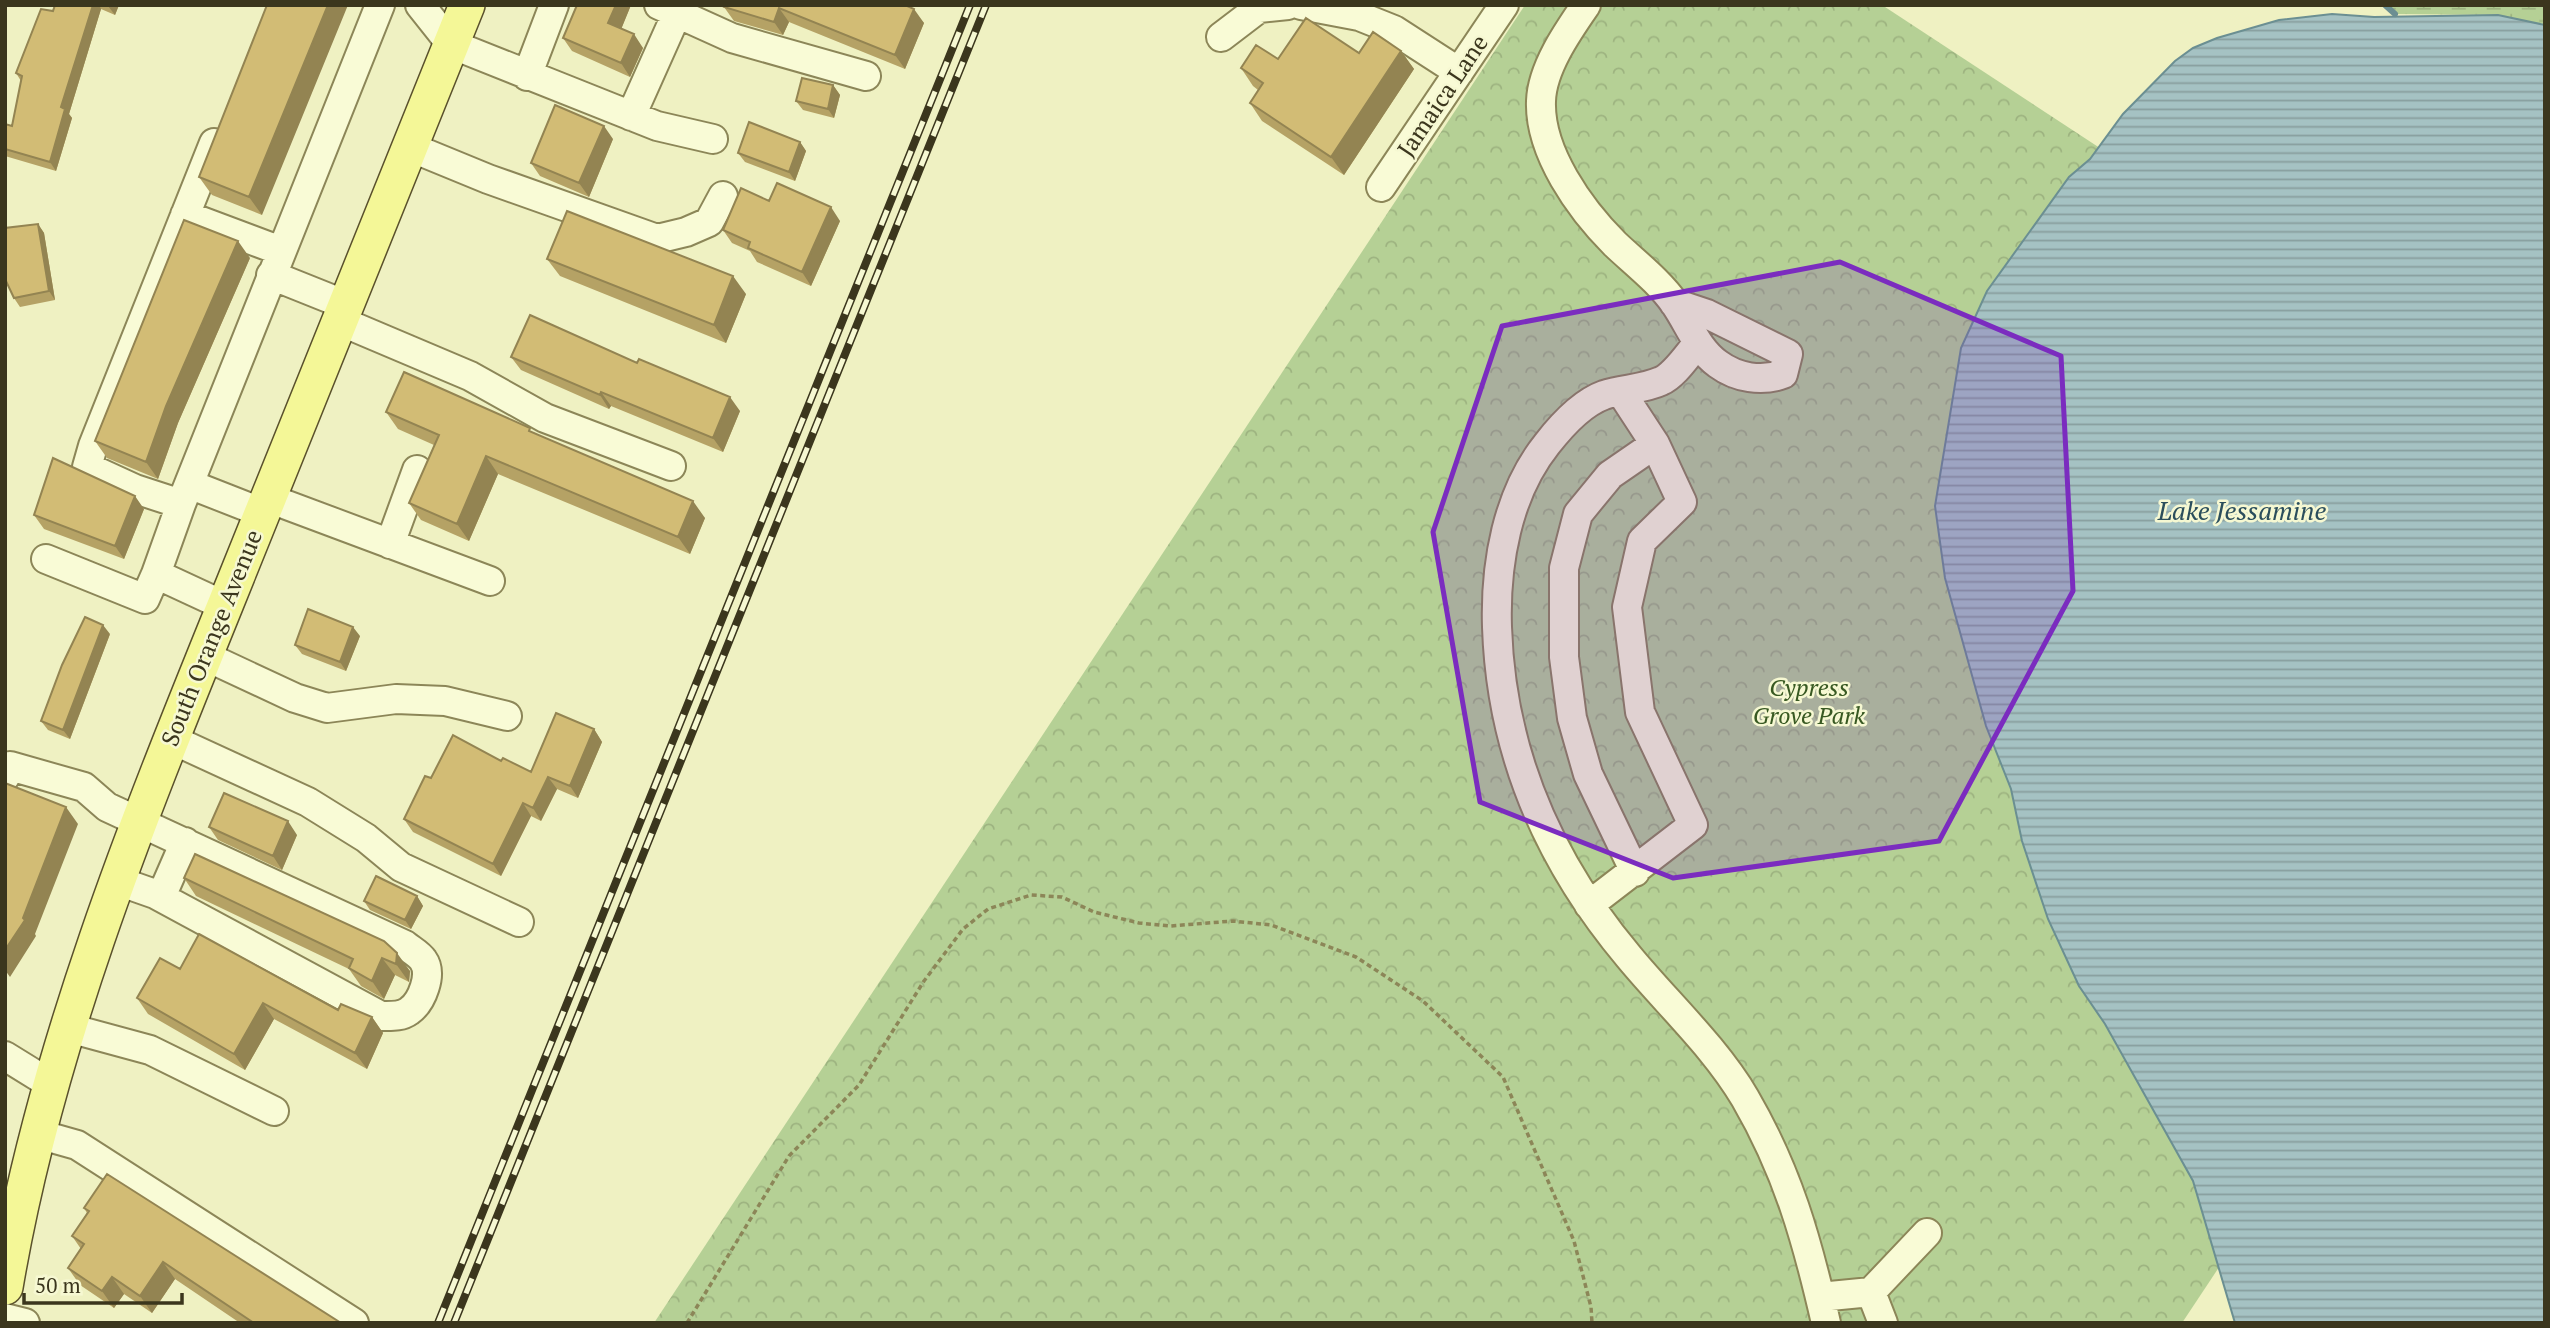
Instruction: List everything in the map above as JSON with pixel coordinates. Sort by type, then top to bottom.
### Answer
[{"type":"main road","name":"South Orange Avenue","points":[[6,1276],[38,1134],[52,1085],[139,822],[467,5]]},
{"type":"street","points":[[46,559],[145,599],[380,5]]},
{"type":"street","points":[[420,5],[451,44],[657,127],[713,139]]},
{"type":"street","points":[[527,76],[554,5]]},
{"type":"street","points":[[1221,37],[1259,8],[1288,5]]},
{"type":"street","points":[[1301,5],[1359,16],[1394,30],[1459,72]]},
{"type":"street","name":"Jamaica Lane","points":[[1381,187],[1504,5]]},
{"type":"street","points":[[1586,5],[1567,33],[1542,94],[1546,138],[1585,208],[1674,303],[1698,343],[1718,365],[1742,375],[1765,380],[1783,374],[1788,354],[1707,314],[1674,303]]},
{"type":"street","points":[[631,116],[668,9],[732,38],[824,67],[866,76]]},
{"type":"street","points":[[226,114],[93,446],[87,467],[135,489],[265,506],[390,544],[489,581]]},
{"type":"street","points":[[410,147],[488,179],[657,239],[686,232],[709,222],[723,196]]},
{"type":"street","points":[[185,215],[276,263],[343,313],[470,376],[545,418],[671,466]]},
{"type":"street","points":[[1698,343],[1664,381],[1603,395],[1573,415],[1547,444],[1529,471],[1511,510],[1496,606],[1498,673],[1509,732],[1530,797],[1555,853],[1589,905],[1743,1094],[1773,1148],[1805,1229],[1824,1310],[1871,1292],[1927,1233]]},
{"type":"street","points":[[1589,905],[1693,825],[1640,712],[1627,607],[1642,541],[1682,502],[1655,444],[1621,392]]},
{"type":"street","points":[[1635,872],[1588,774],[1572,718],[1564,657],[1564,568],[1578,514],[1610,475],[1655,444]]},
{"type":"street","points":[[390,544],[417,470]]},
{"type":"street","points":[[156,573],[225,606]]},
{"type":"street","points":[[205,656],[295,698],[327,708],[396,699],[433,700],[507,716]]},
{"type":"street","points":[[171,739],[308,802],[366,838],[401,867],[519,922]]},
{"type":"street","points":[[5,778],[10,766],[84,787],[107,807],[405,946],[422,958],[428,969],[426,983],[412,1010],[400,1016],[382,1016],[161,897],[118,881]]},
{"type":"street","points":[[161,897],[185,842]]},
{"type":"street","points":[[69,1028],[149,1050],[274,1111]]},
{"type":"street","points":[[5,1056],[52,1085]]},
{"type":"street","points":[[38,1134],[77,1145],[354,1323]]},
{"type":"street","points":[[1871,1292],[1883,1323]]},
{"type":"street","points":[[5,1318],[25,1323]]},
{"type":"path","points":[[688,1323],[789,1156],[859,1085],[924,981],[962,929],[988,909],[1031,895],[1062,897],[1094,912],[1139,923],[1170,926],[1233,921],[1271,925],[1356,957],[1423,1002],[1503,1077],[1574,1241],[1591,1307],[1591,1323]]},
{"type":"highlighted area","points":[[1840,262],[2061,356],[2073,591],[1939,841],[1673,878],[1480,802],[1433,532],[1502,326]]},
{"type":"green space","name":"Cypress Grove Park","points":[[1525,5],[1882,5],[2545,440],[2545,776],[2182,1323],[654,1323]]},
{"type":"green space","points":[[2385,5],[2545,5],[2545,25],[2498,15],[2395,14]]},
{"type":"water","name":"Lake Jessamine","points":[[2332,14],[2374,17],[2498,15],[2545,25],[2545,1323],[2235,1323],[2193,1181],[2105,1024],[2079,986],[2048,919],[2022,841],[2011,789],[1986,726],[1945,578],[1935,506],[1961,348],[1987,291],[2069,177],[2090,159],[2123,114],[2175,61],[2193,48],[2217,38],[2279,20]]},
{"type":"building","points":[[55,5],[93,5],[61,107],[65,109],[50,162],[5,149],[5,124],[12,126],[22,76],[16,73],[41,9],[53,11]]},
{"type":"building","points":[[267,5],[328,5],[249,197],[199,177]]},
{"type":"building","points":[[577,5],[616,5],[608,23],[634,34],[621,63],[563,38]]},
{"type":"building","points":[[905,5],[914,9],[895,55],[779,8],[774,22],[724,7]]},
{"type":"building","points":[[1306,18],[1359,53],[1373,32],[1401,51],[1331,157],[1250,103],[1263,83],[1241,68],[1256,45],[1278,59]]},
{"type":"building","points":[[802,78],[833,85],[828,109],[796,101]]},
{"type":"building","points":[[555,105],[604,126],[579,183],[531,163]]},
{"type":"building","points":[[749,122],[800,142],[789,172],[738,153]]},
{"type":"building","points":[[777,183],[831,207],[802,272],[748,248],[750,242],[723,230],[741,188],[769,201]]},
{"type":"building","points":[[567,211],[733,276],[714,325],[547,259]]},
{"type":"building","points":[[184,220],[238,241],[166,406],[146,462],[95,441]]},
{"type":"building","points":[[38,224],[49,291],[14,298],[5,279],[5,228]]},
{"type":"building","points":[[530,315],[637,363],[639,359],[730,397],[713,438],[601,392],[600,395],[511,357]]},
{"type":"building","points":[[404,372],[530,428],[529,431],[693,501],[678,537],[486,456],[457,524],[409,503],[439,435],[386,412]]},
{"type":"building","points":[[53,458],[135,496],[115,546],[34,515]]},
{"type":"building","points":[[308,609],[353,627],[340,662],[295,645]]},
{"type":"building","points":[[85,617],[103,625],[63,730],[41,721],[62,665]]},
{"type":"building","points":[[556,713],[594,729],[570,786],[548,777],[533,808],[523,803],[493,864],[404,819],[425,776],[431,778],[453,735],[501,761],[503,758],[531,772]]},
{"type":"building","points":[[5,783],[66,807],[23,918],[25,920],[5,950]]},
{"type":"building","points":[[224,793],[288,821],[273,856],[209,827]]},
{"type":"building","points":[[195,854],[384,941],[397,953],[396,964],[382,958],[372,981],[349,968],[353,959],[184,878]]},
{"type":"building","points":[[376,876],[417,896],[405,920],[364,901]]},
{"type":"building","points":[[199,934],[338,1010],[341,1004],[372,1017],[355,1053],[263,1003],[234,1054],[137,998],[160,958],[180,969]]},
{"type":"building","points":[[107,1174],[341,1323],[254,1323],[163,1262],[140,1296],[112,1277],[102,1291],[68,1268],[84,1244],[72,1236],[89,1211],[84,1208]]},
{"type":"waterway","points":[[2385,5],[2395,14]]},
{"type":"railway","points":[[438,1323],[970,5]]},
{"type":"railway","points":[[454,1323],[986,5]]}]
